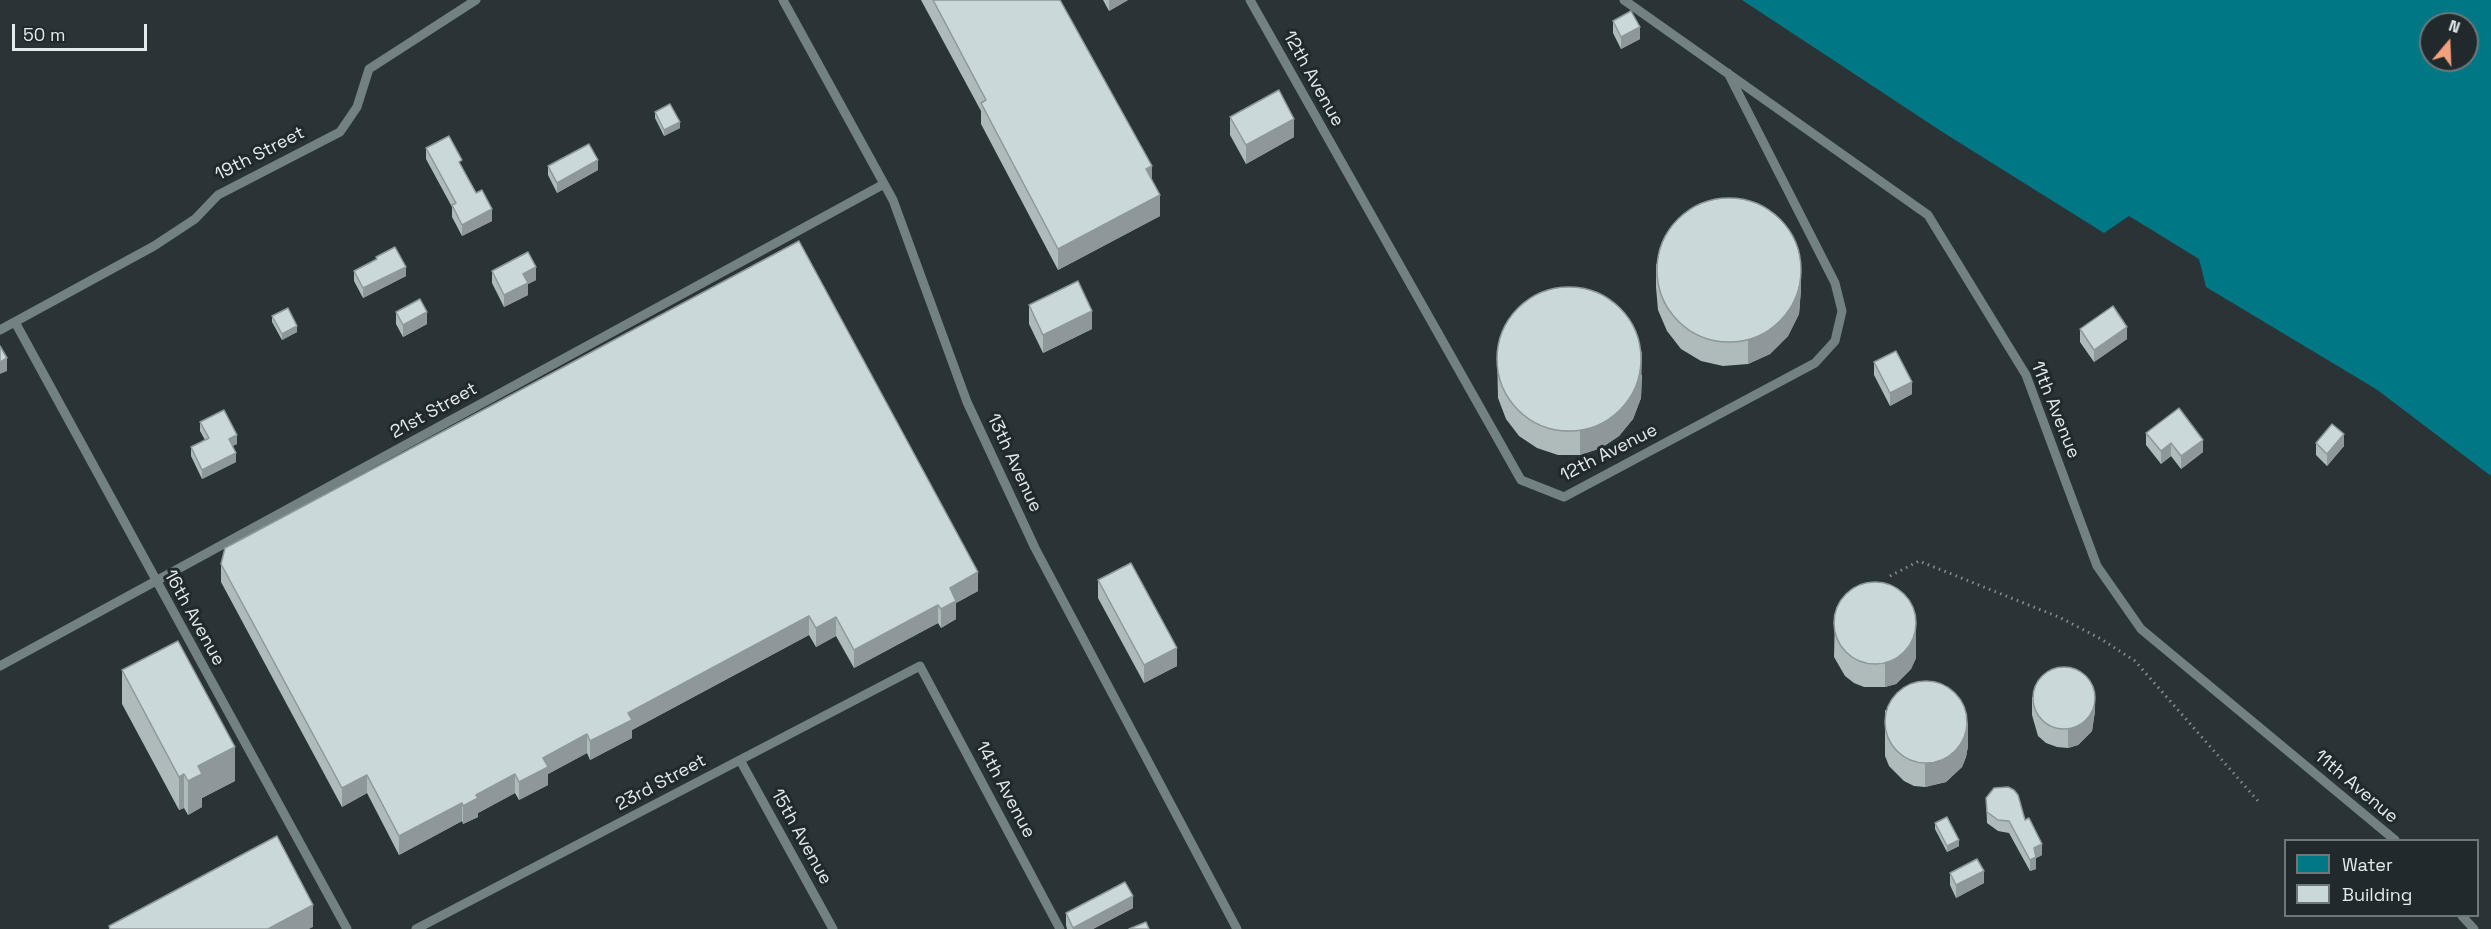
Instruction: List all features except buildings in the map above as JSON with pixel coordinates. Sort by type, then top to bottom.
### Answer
[{"type":"lane","name":"19th Street","points":[[0,330],[154,246],[195,219],[218,195],[340,132],[357,107],[369,69],[476,0]]},
{"type":"lane","name":"13th Avenue","points":[[783,0],[893,200],[967,402],[1030,538],[1237,929]]},
{"type":"lane","name":"12th Avenue","points":[[1250,0],[1521,480],[1564,497],[1815,363],[1835,341],[1842,311],[1835,283],[1728,73]]},
{"type":"lane","name":"11th Avenue","points":[[1624,0],[1928,215],[2026,375],[2097,566],[2141,629],[2394,839]]},
{"type":"lane","name":"21st Street","points":[[0,666],[884,184]]},
{"type":"lane","name":"16th Avenue","points":[[15,322],[155,582],[347,929]]},
{"type":"lane","name":"23rd Street","points":[[416,929],[920,666]]},
{"type":"lane","name":"14th Avenue","points":[[920,666],[1060,929]]},
{"type":"lane","name":"15th Avenue","points":[[740,760],[833,929]]},
{"type":"lane","points":[[2464,917],[2474,929]]},
{"type":"path","points":[[1890,576],[1919,561],[2061,618],[2101,639],[2135,661],[2258,801]]},
{"type":"water","points":[[1742,0],[2491,0],[2491,476],[2376,389],[2206,287],[2199,259],[2129,216],[2104,233],[1944,133]]}]
